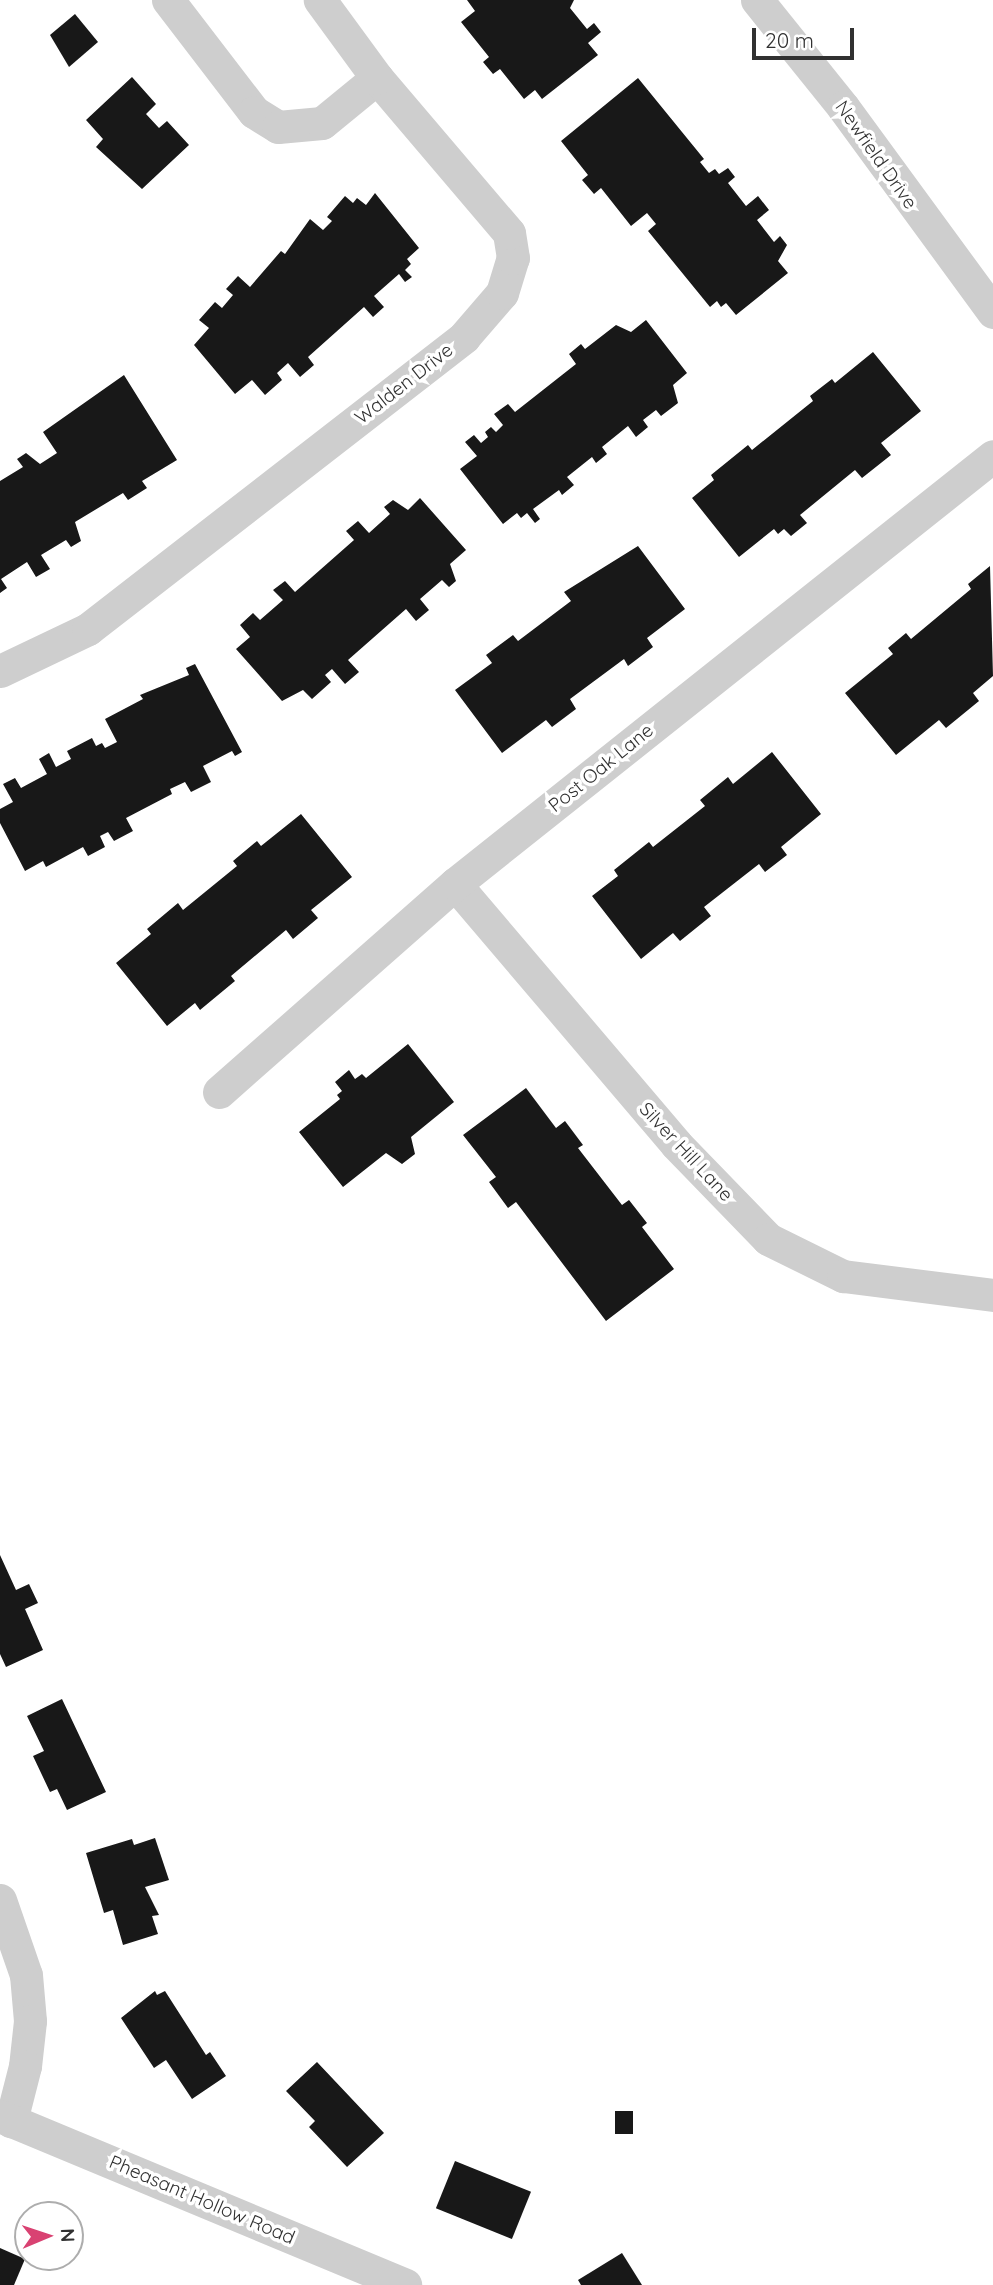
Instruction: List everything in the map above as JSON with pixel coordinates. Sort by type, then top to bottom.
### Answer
[{"type":"street","points":[[168,0],[254,113],[278,127],[322,123],[377,78]]},
{"type":"street","name":"Walden Drive","points":[[0,671],[88,629],[464,337],[502,293],[513,258],[509,233],[377,78],[320,0]]},
{"type":"street","name":"Newfield Drive","points":[[757,0],[843,107],[993,312]]},
{"type":"street","name":"Post Oak Lane","points":[[219,1091],[456,884],[993,456]]},
{"type":"street","name":"Silver Hill Lane","points":[[456,884],[676,1144],[768,1239],[843,1276],[993,1295]]},
{"type":"street","points":[[0,1900],[26,1975],[30,2021],[25,2066],[6,2118]]},
{"type":"street","name":"Pheasant Hollow Road","points":[[6,2118],[405,2285]]},
{"type":"building","points":[[467,0],[574,0],[570,8],[587,29],[594,23],[601,32],[588,43],[598,55],[542,99],[535,90],[524,99],[500,69],[493,74],[483,62],[489,57],[461,22],[475,11]]},
{"type":"building","points":[[75,14],[98,42],[69,67],[50,35]]},
{"type":"building","points":[[132,77],[156,104],[146,114],[159,128],[167,121],[189,145],[142,189],[96,147],[103,139],[86,120]]},
{"type":"building","points":[[638,78],[704,159],[700,162],[709,173],[715,169],[719,174],[728,168],[735,177],[728,183],[746,206],[758,196],[769,210],[757,220],[774,242],[780,236],[787,245],[778,261],[788,273],[736,315],[726,303],[721,307],[717,301],[710,307],[648,231],[656,224],[647,213],[631,226],[601,188],[594,194],[582,180],[588,175],[561,141]]},
{"type":"building","points":[[375,193],[419,248],[407,259],[411,264],[405,270],[412,277],[405,282],[399,274],[374,296],[384,307],[373,317],[364,307],[308,357],[314,365],[300,377],[288,363],[277,373],[282,380],[265,395],[252,380],[235,394],[194,345],[209,328],[199,320],[215,302],[222,308],[233,295],[226,289],[238,276],[250,287],[281,251],[285,254],[310,219],[323,230],[332,221],[327,217],[345,196],[353,203],[357,198],[366,205]]},
{"type":"building","points":[[646,320],[687,373],[673,385],[678,403],[661,416],[656,410],[643,420],[648,427],[636,437],[628,426],[602,447],[607,454],[596,463],[592,457],[567,477],[574,485],[562,495],[559,490],[533,509],[540,519],[535,523],[527,513],[521,518],[517,513],[503,524],[460,469],[477,456],[465,442],[474,435],[481,443],[488,437],[485,432],[491,427],[496,432],[503,425],[494,414],[508,404],[515,412],[576,364],[569,354],[581,344],[585,349],[616,325],[631,332]]},
{"type":"building","points":[[873,352],[921,411],[881,443],[891,455],[862,478],[855,470],[800,515],[807,523],[791,536],[784,529],[778,534],[774,529],[739,557],[692,498],[714,480],[711,475],[748,445],[752,450],[813,401],[810,396],[832,379],[835,383]]},
{"type":"building","points":[[124,375],[177,460],[142,481],[147,488],[128,500],[123,493],[75,522],[81,541],[71,547],[66,540],[41,555],[50,569],[36,577],[27,562],[1,579],[7,588],[0,593],[0,481],[23,467],[17,459],[26,453],[40,464],[57,453],[43,432]]},
{"type":"building","points":[[420,498],[466,550],[450,564],[456,581],[449,587],[442,580],[420,599],[429,610],[416,621],[406,609],[348,660],[359,672],[345,684],[332,669],[325,675],[331,682],[312,699],[303,690],[282,701],[236,649],[250,637],[240,625],[253,613],[260,620],[283,600],[273,590],[285,581],[295,592],[354,540],[346,531],[358,521],[369,533],[390,514],[384,507],[393,500],[408,510]]},
{"type":"building","points":[[638,546],[685,609],[647,638],[653,647],[628,666],[624,659],[570,699],[576,709],[552,727],[546,720],[502,753],[455,690],[492,663],[486,655],[513,635],[518,641],[571,601],[564,592]]},
{"type":"building","points":[[990,566],[993,676],[973,693],[979,701],[946,728],[939,720],[896,755],[845,693],[893,654],[888,648],[906,633],[911,639],[971,589],[968,584]]},
{"type":"building","points":[[195,664],[242,752],[235,756],[232,751],[203,766],[211,782],[191,792],[185,782],[170,789],[172,794],[126,818],[133,831],[114,841],[108,832],[100,836],[105,847],[88,856],[83,847],[46,867],[43,861],[25,871],[0,823],[0,809],[13,802],[3,784],[15,778],[21,788],[47,774],[39,759],[49,753],[56,767],[71,759],[67,751],[92,738],[96,746],[102,743],[105,748],[117,742],[105,719],[143,699],[140,695],[189,675],[186,668]]},
{"type":"building","points":[[772,752],[821,814],[781,847],[787,855],[765,872],[759,864],[704,907],[711,916],[680,941],[673,933],[641,959],[592,896],[618,876],[614,870],[649,842],[653,847],[705,806],[700,800],[728,777],[733,784]]},
{"type":"building","points":[[301,814],[352,877],[311,910],[318,918],[293,939],[286,930],[231,976],[235,981],[200,1010],[195,1003],[167,1026],[116,963],[151,934],[147,929],[178,903],[183,910],[237,866],[233,861],[257,841],[261,846]]},
{"type":"building","points":[[408,1044],[454,1102],[411,1137],[415,1154],[402,1164],[386,1153],[343,1187],[299,1132],[340,1099],[337,1095],[342,1091],[335,1082],[349,1070],[355,1079],[362,1074],[366,1078]]},
{"type":"building","points":[[526,1088],[556,1128],[565,1121],[583,1145],[578,1148],[622,1205],[629,1200],[647,1223],[642,1227],[674,1269],[606,1321],[516,1202],[508,1208],[489,1182],[496,1177],[463,1135]]},
{"type":"building","points":[[0,1555],[16,1590],[29,1584],[38,1603],[25,1609],[43,1650],[6,1667],[0,1654]]},
{"type":"building","points":[[62,1699],[106,1792],[67,1810],[57,1789],[50,1792],[33,1756],[44,1751],[27,1716]]},
{"type":"building","points":[[155,1838],[169,1880],[145,1887],[159,1915],[152,1916],[158,1934],[123,1945],[113,1910],[104,1913],[86,1853],[132,1839],[134,1845]]},
{"type":"building","points":[[155,1991],[157,1995],[165,1991],[206,2055],[210,2052],[226,2076],[192,2099],[166,2060],[154,2068],[121,2018]]},
{"type":"building","points":[[317,2062],[384,2133],[347,2167],[309,2127],[315,2121],[286,2091]]},
{"type":"building","points":[[615,2111],[633,2111],[633,2134],[615,2134]]},
{"type":"building","points":[[455,2161],[531,2192],[512,2239],[436,2208]]},
{"type":"building","points":[[0,2248],[14,2254],[14,2271],[20,2271],[14,2285],[0,2285]]},
{"type":"building","points":[[622,2253],[642,2285],[581,2285],[578,2280]]}]
